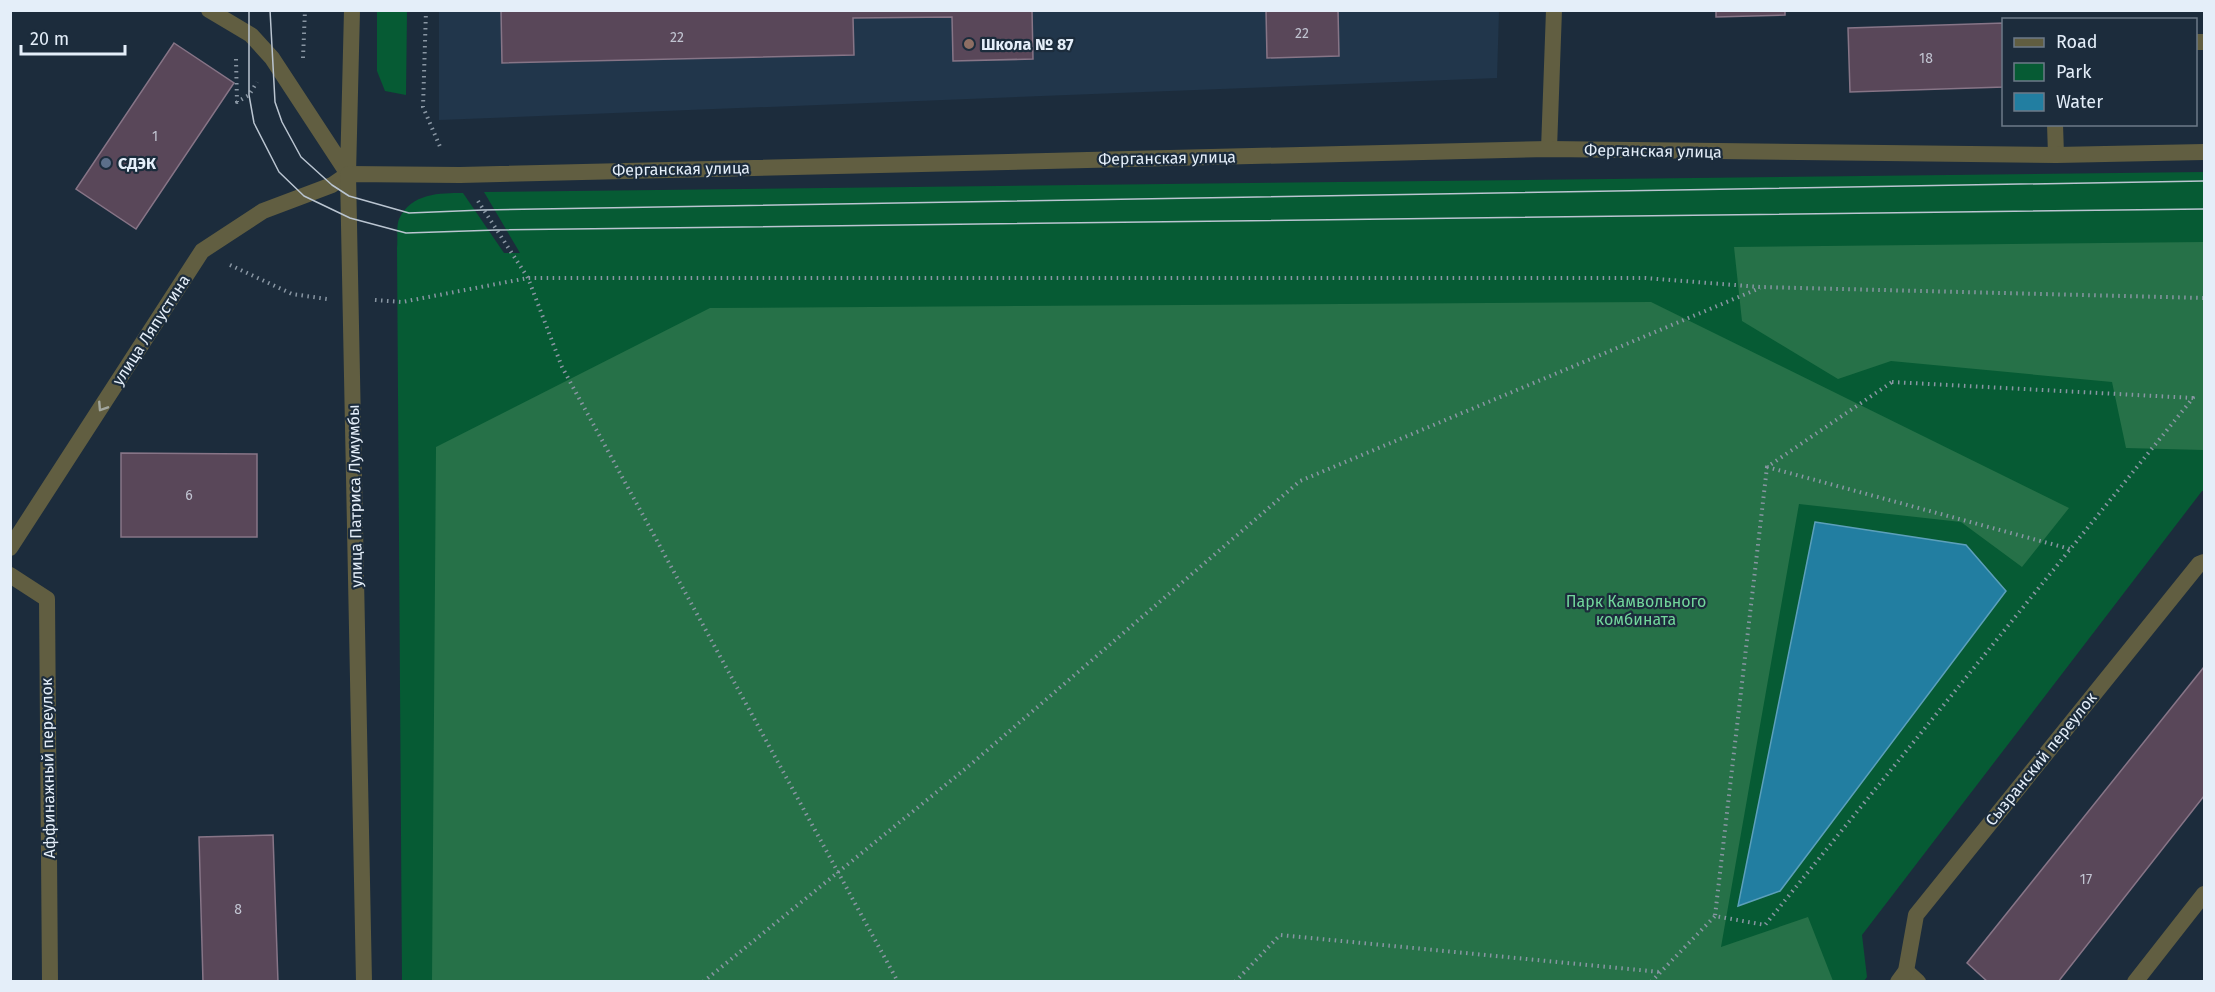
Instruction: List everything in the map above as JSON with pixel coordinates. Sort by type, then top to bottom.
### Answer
[{"type":"street","points":[[209,10],[251,35],[272,58],[348,174]]},
{"type":"street","name":"улица Патриса Лумумбы","points":[[352,10],[348,174],[364,981]]},
{"type":"street","points":[[1549,149],[1554,10]]},
{"type":"street","points":[[2055,126],[2056,155]]},
{"type":"street","name":"Ферганская улица","points":[[348,174],[460,175],[1549,149],[2056,155],[2205,152]]},
{"type":"street","name":"улица Ляпустина","points":[[10,548],[201,251],[263,211],[332,185],[348,174]]},
{"type":"street","name":"Сызранский переулок","points":[[1907,978],[1916,915],[2199,564],[2205,562]]},
{"type":"street","name":"Аффинажный переулок","points":[[10,574],[47,599],[50,981]]},
{"type":"street","points":[[2135,981],[2205,894]]},
{"type":"path","points":[[426,10],[423,107],[439,147],[460,175]]},
{"type":"path","points":[[483,210],[528,278],[562,367],[898,981]]},
{"type":"path","points":[[528,278],[1645,278],[1760,287],[2205,298]]},
{"type":"path","points":[[702,981],[970,765],[1300,481],[1760,287]]},
{"type":"path","points":[[1651,981],[1715,916],[1767,467],[1892,382],[2193,398],[1765,925],[1715,916]]},
{"type":"path","points":[[1767,467],[2070,549]]},
{"type":"path","points":[[1235,981],[1280,936],[1660,972]]},
{"type":"shaded area","name":"Школа № 87","points":[[439,11],[1499,11],[1497,78],[439,120]]},
{"type":"green space","points":[[377,11],[407,11],[406,95],[385,91],[377,71]]},
{"type":"green space","name":"Парк Камвольного комбината","points":[[2204,172],[2204,491],[1862,935],[1867,977],[1864,981],[402,981],[397,229],[404,210],[418,199],[436,194],[463,193],[504,253],[520,253],[484,192]]},
{"type":"green space","points":[[2204,242],[2204,450],[2126,448],[2112,382],[1891,361],[1838,379],[1742,321],[1734,247]]},
{"type":"green space","name":"Парк Камвольного комбината","points":[[1651,302],[2069,508],[2022,567],[1961,522],[1799,504],[1721,947],[1808,917],[1833,981],[432,981],[436,447],[710,308]]},
{"type":"water","points":[[1815,522],[1966,545],[2006,591],[1780,891],[1738,906]]},
{"type":"building","points":[[501,10],[1032,10],[1033,59],[953,61],[952,17],[853,18],[854,55],[502,63]]},
{"type":"building","points":[[1266,10],[1338,10],[1339,56],[1267,58]]},
{"type":"building","points":[[1716,10],[1785,10],[1785,15],[1716,17]]},
{"type":"building","points":[[2002,23],[2002,87],[1850,92],[1848,28]]},
{"type":"building","points":[[174,43],[234,83],[136,229],[76,189]]},
{"type":"building","points":[[121,453],[257,454],[257,537],[121,537]]},
{"type":"building","points":[[2204,667],[2204,796],[2058,982],[1988,982],[1967,963]]},
{"type":"building","points":[[273,835],[278,982],[203,982],[199,837]]},
{"type":"tram line","points":[[249,10],[249,95],[254,123],[279,172],[304,196],[350,218],[406,233],[2204,209]]},
{"type":"tram line","points":[[270,10],[275,102],[282,122],[301,157],[332,185],[349,196],[409,213],[2204,181]]},
{"type":"place","name":"Школа № 87","points":[[969,44]]},
{"type":"place","name":"СДЭК","points":[[106,163]]}]
